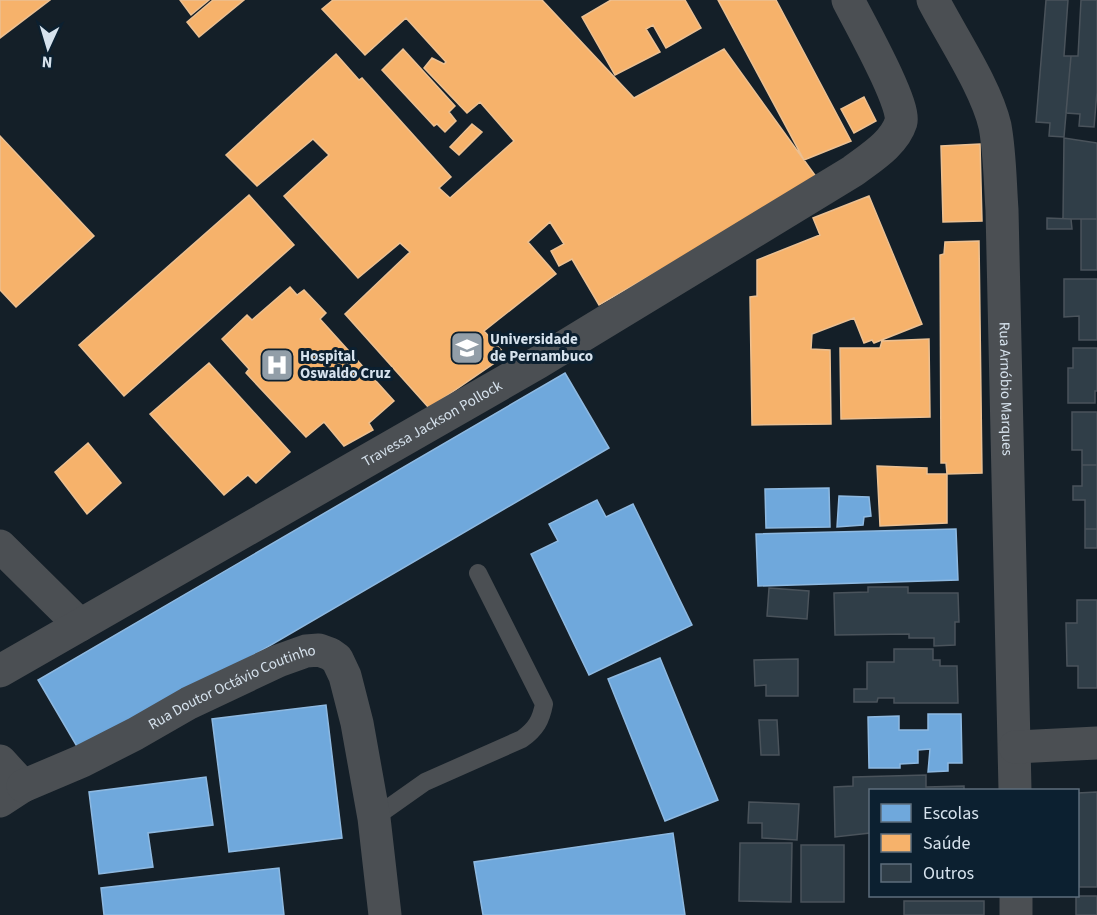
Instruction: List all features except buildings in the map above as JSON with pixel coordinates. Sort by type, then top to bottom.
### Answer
[{"type":"street","name":"Travessa Jackson Pollock","points":[[0,671],[539,362],[853,171],[887,144],[901,122],[900,105],[848,0]]},
{"type":"street","name":"Rua Arnóbio Marques","points":[[933,0],[986,99],[995,125],[997,140],[1002,210],[1015,789]]},
{"type":"street","points":[[0,546],[80,625]]},
{"type":"street","name":"Rua Doutor Octávio Coutinho","points":[[12,794],[135,734],[189,703],[278,661],[306,651],[319,650],[337,659],[345,676],[357,723],[374,818],[385,915]]},
{"type":"street","points":[[1015,747],[1097,743]]},
{"type":"street","points":[[0,761],[12,794]]},
{"type":"street","points":[[1016,897],[1016,915]]},
{"type":"lane","points":[[374,818],[425,782],[522,739],[533,731],[541,719],[544,704],[478,573]]},
{"type":"place","name":"Universidade de Pernambuco","points":[[467,348]]},
{"type":"place","name":"Hospital Oswaldo Cruz","points":[[277,365]]}]
